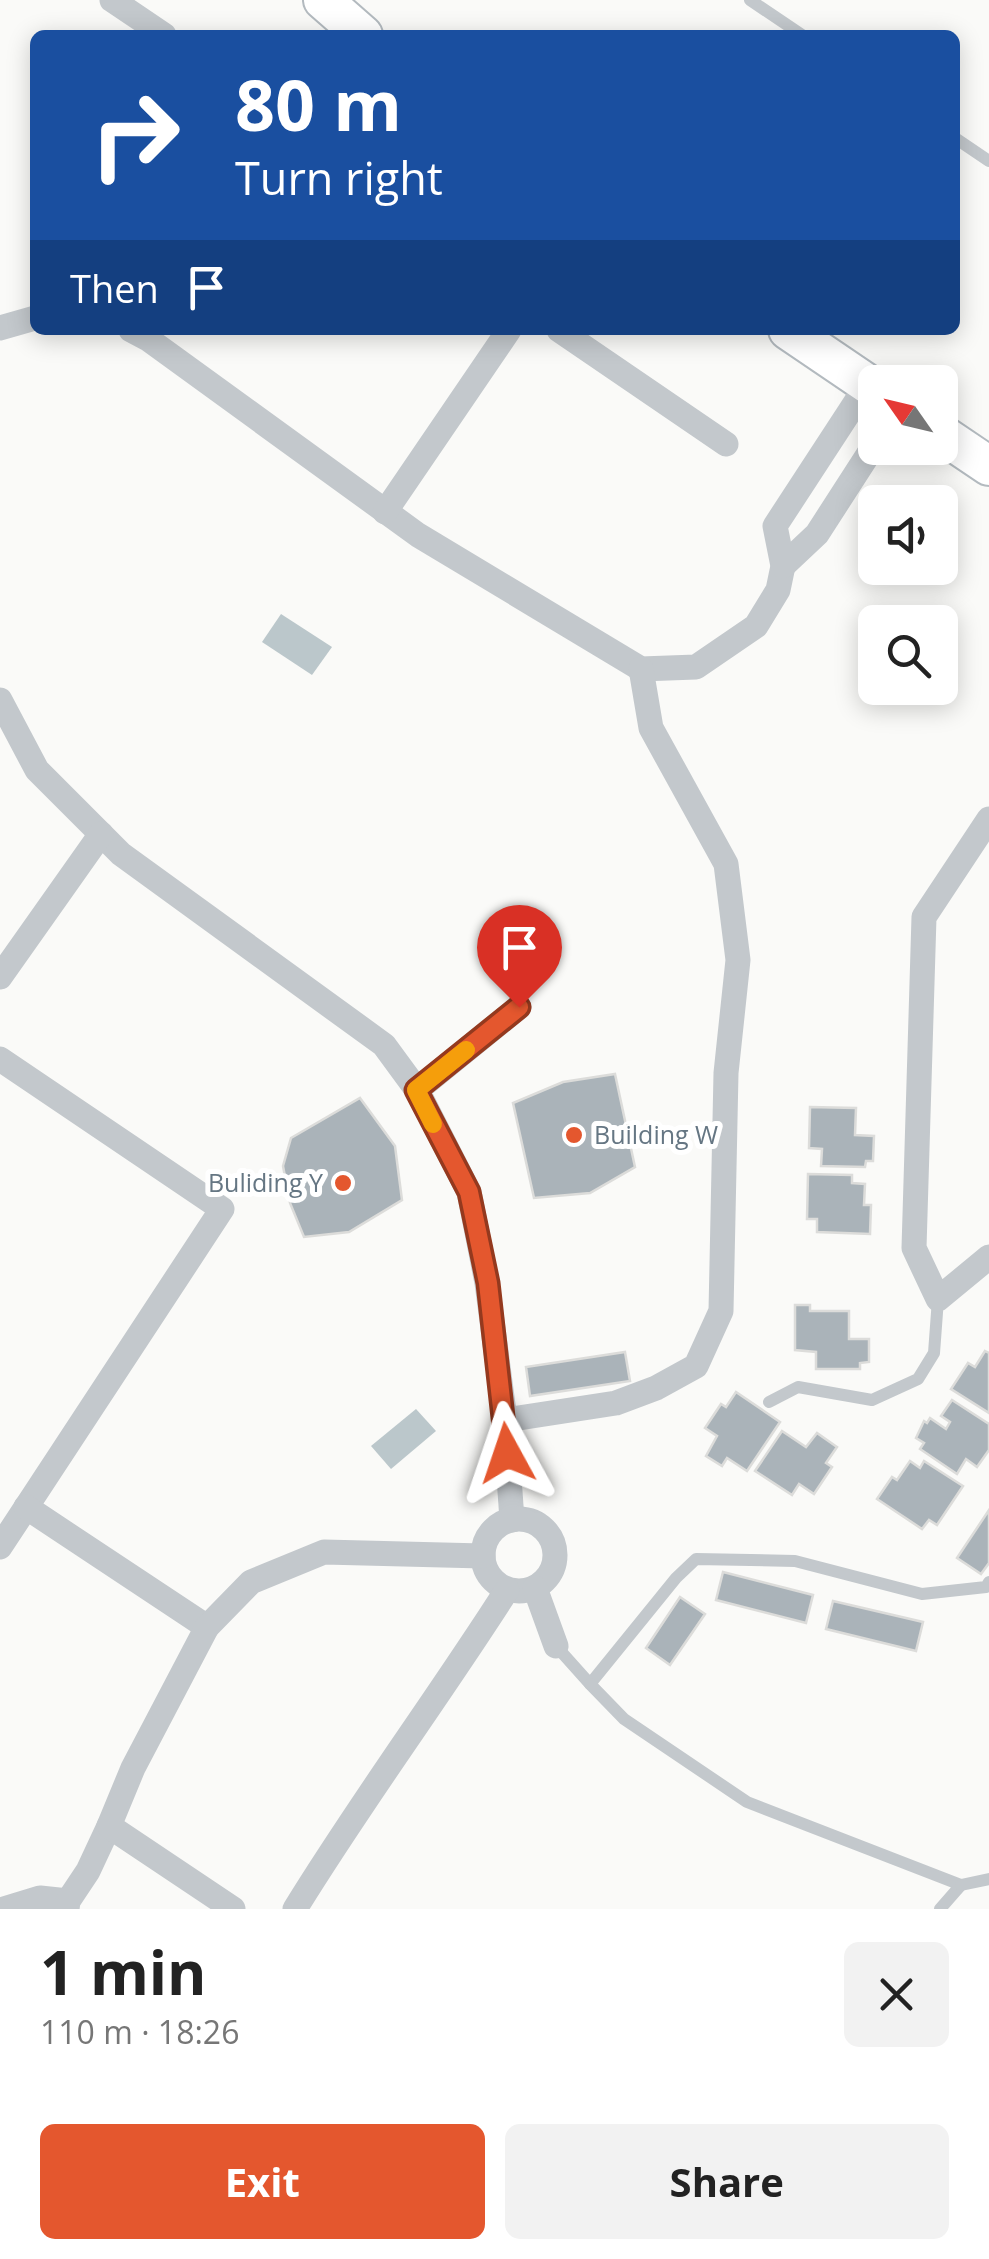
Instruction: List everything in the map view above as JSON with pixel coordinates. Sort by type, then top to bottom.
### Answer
[{"type":"main road","points":[[323,0],[357,30]]},
{"type":"main road","points":[[795,335],[858,378]]},
{"type":"main road","points":[[958,445],[989,466]]},
{"type":"street","points":[[112,0],[157,30]]},
{"type":"street","points":[[0,328],[30,319]]},
{"type":"street","points":[[142,335],[385,512],[517,597],[640,669],[696,667],[756,626],[778,590],[783,566],[775,526],[858,406]]},
{"type":"street","points":[[385,512],[506,335]]},
{"type":"street","points":[[565,335],[726,444]]},
{"type":"street","points":[[783,566],[818,534],[862,465]]},
{"type":"street","points":[[505,1420],[616,1403],[656,1388],[696,1366],[721,1311],[726,1073],[738,960],[726,864],[651,728],[640,669]]},
{"type":"street","points":[[0,700],[37,770],[122,854],[384,1046],[416,1090],[469,1192],[488,1283],[505,1420],[512,1520]]},
{"type":"street","points":[[989,819],[924,917],[914,1248],[938,1299],[989,1258]]},
{"type":"street","points":[[0,977],[102,834]]},
{"type":"street","points":[[416,1090],[519,1007]]},
{"type":"street","points":[[0,1058],[222,1209],[0,1547]]},
{"type":"street","points":[[26,1507],[207,1628]]},
{"type":"street","points":[[512,1520],[534,1522],[552,1538],[555,1561],[552,1572],[535,1588],[516,1592],[506,1590],[490,1577],[483,1556],[490,1533],[512,1520]]},
{"type":"street","points":[[4,1909],[40,1898],[67,1905],[88,1871],[132,1768],[207,1628],[251,1582],[324,1552],[483,1556]]},
{"type":"street","points":[[535,1588],[556,1646]]},
{"type":"street","points":[[295,1909],[346,1826],[442,1692],[506,1590]]},
{"type":"street","points":[[109,1826],[233,1909]]},
{"type":"lane","points":[[750,0],[795,30]]},
{"type":"lane","points":[[960,141],[989,161]]},
{"type":"lane","points":[[770,1402],[798,1387],[872,1400],[918,1379],[934,1353],[938,1299]]},
{"type":"lane","points":[[590,1684],[696,1559],[795,1561],[922,1594],[986,1587],[989,1582]]},
{"type":"lane","points":[[556,1646],[624,1720],[747,1802],[961,1884],[989,1879]]},
{"type":"lane","points":[[940,1909],[961,1884]]},
{"type":"shaded area","points":[[281,614],[332,647],[312,675],[262,642]]},
{"type":"shaded area","points":[[416,1409],[436,1431],[391,1469],[371,1446]]},
{"type":"building","name":"Building W","points":[[615,1074],[635,1167],[590,1193],[534,1198],[513,1103],[563,1082]]},
{"type":"building","name":"Buliding Y","points":[[360,1098],[395,1146],[402,1200],[349,1232],[304,1237],[290,1203],[283,1166],[291,1138]]},
{"type":"building","points":[[810,1107],[856,1108],[855,1135],[874,1136],[873,1161],[866,1161],[865,1167],[821,1166],[822,1149],[809,1148]]},
{"type":"building","points":[[808,1174],[852,1175],[852,1183],[865,1184],[864,1205],[871,1205],[870,1234],[817,1232],[817,1219],[807,1219]]},
{"type":"building","points":[[795,1305],[810,1305],[810,1311],[849,1311],[849,1339],[869,1339],[869,1362],[860,1363],[860,1369],[816,1369],[816,1352],[795,1350]]},
{"type":"building","points":[[985,1351],[989,1353],[989,1413],[951,1389],[968,1363],[975,1367]]},
{"type":"building","points":[[625,1352],[630,1381],[530,1396],[526,1367]]},
{"type":"building","points":[[736,1392],[780,1422],[747,1471],[727,1458],[722,1466],[706,1456],[717,1436],[705,1428],[721,1404],[726,1407]]},
{"type":"building","points":[[952,1400],[989,1424],[989,1450],[977,1467],[966,1459],[957,1474],[920,1449],[924,1443],[916,1438],[924,1421],[927,1423],[930,1418],[946,1429],[950,1422],[941,1416]]},
{"type":"building","points":[[782,1431],[806,1447],[817,1433],[837,1447],[826,1463],[832,1467],[814,1494],[799,1484],[792,1495],[755,1471]]},
{"type":"building","points":[[910,1461],[920,1468],[924,1461],[963,1486],[937,1525],[929,1520],[922,1529],[877,1499],[892,1477],[897,1480]]},
{"type":"building","points":[[989,1510],[989,1563],[981,1574],[957,1558]]},
{"type":"building","points":[[723,1572],[813,1595],[806,1623],[716,1600]]},
{"type":"building","points":[[680,1597],[705,1614],[670,1665],[646,1648]]},
{"type":"building","points":[[833,1601],[923,1622],[916,1651],[826,1629]]},
{"type":"slow traffic","points":[[433,1124],[416,1090],[466,1050]]},
{"type":"place","name":"Building W","points":[[574,1135]]},
{"type":"place","name":"Buliding Y","points":[[343,1183]]},
{"type":"route","points":[[507,1453],[488,1283],[469,1192],[416,1090],[519,1007]]}]
